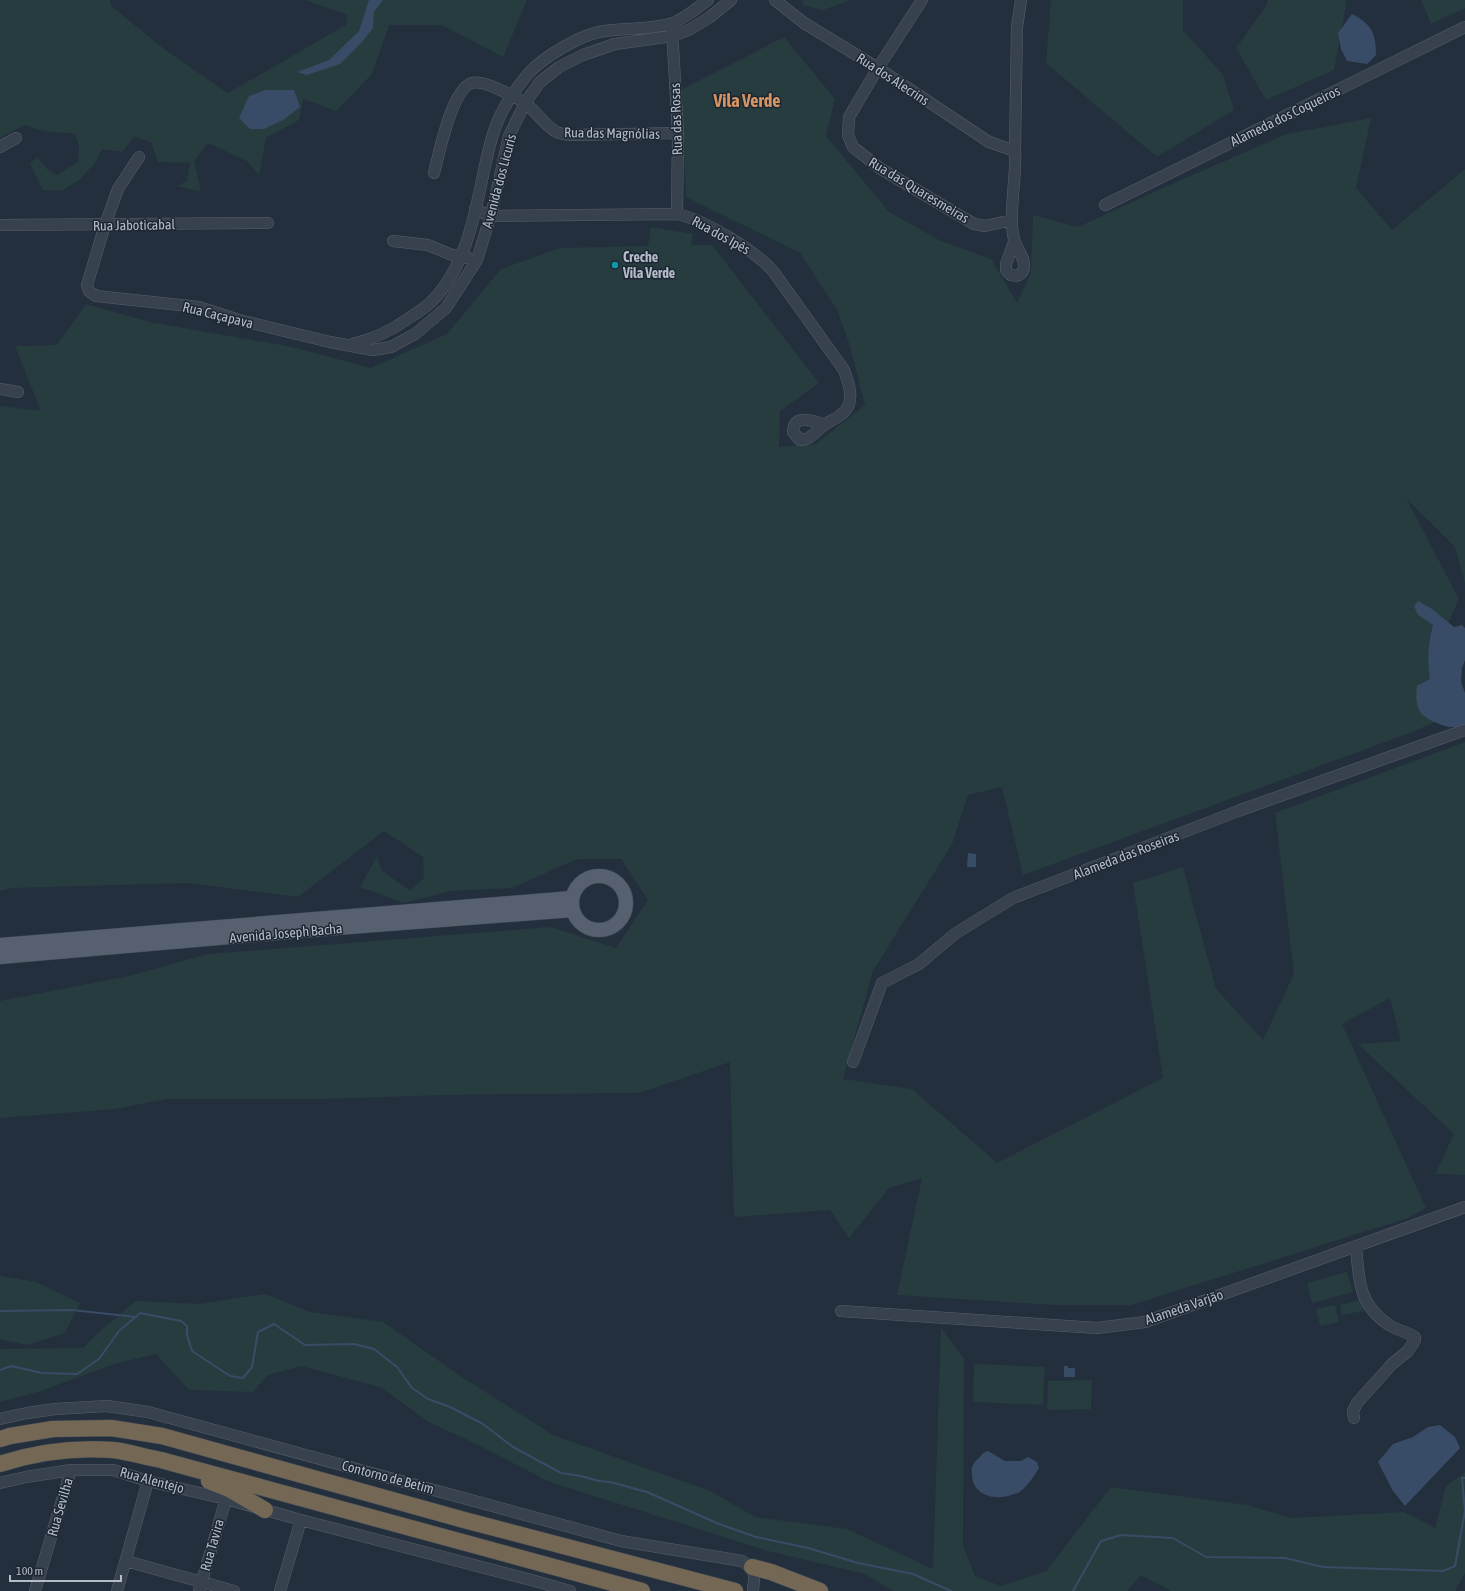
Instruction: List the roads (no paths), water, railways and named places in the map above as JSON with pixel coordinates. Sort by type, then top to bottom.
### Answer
[{"type":"highway","name":"Contorno de Betim","points":[[0,1438],[53,1429],[111,1428],[162,1436],[464,1520],[735,1591]]},
{"type":"highway","points":[[0,1464],[17,1458],[60,1450],[113,1450],[161,1460],[642,1591]]},
{"type":"highway","points":[[89,1450],[214,1482],[266,1510]]},
{"type":"highway","points":[[752,1567],[771,1572],[820,1591]]},
{"type":"main road","name":"Avenida Joseph Bacha","points":[[0,945],[572,904],[323,929],[0,957]]},
{"type":"street","name":"Avenida dos Licuris","points":[[350,345],[371,340],[393,330],[432,302],[445,285],[461,257],[468,237],[493,135],[501,114],[511,96],[529,73],[570,43],[602,31],[660,26],[671,23],[680,20],[708,0]]},
{"type":"street","name":"Avenida dos Licuris","points":[[330,342],[373,350],[391,347],[415,334],[446,308],[477,260],[490,216],[509,136],[525,104],[540,82],[559,67],[582,55],[615,44],[672,36],[689,30],[710,17],[731,0]]},
{"type":"street","name":"Rua dos Alecrins","points":[[775,0],[804,23],[878,68],[989,142],[1015,151]]},
{"type":"street","name":"Rua das Quaresmeiras","points":[[922,0],[878,68],[849,118],[848,135],[853,147],[881,170],[974,224],[985,226],[1012,220]]},
{"type":"street","points":[[1014,242],[1012,220],[1016,166],[1017,27],[1021,0]]},
{"type":"street","name":"Rua das Rosas","points":[[671,23],[678,133],[677,214]]},
{"type":"street","name":"Alameda dos Coqueiros","points":[[1105,205],[1465,27]]},
{"type":"street","name":"Rua das Magnólias","points":[[434,173],[451,113],[465,86],[473,82],[482,82],[525,104],[556,132],[569,134],[678,133]]},
{"type":"street","points":[[0,147],[16,138]]},
{"type":"street","points":[[105,225],[118,189],[140,157]]},
{"type":"street","name":"Rua dos Ipês","points":[[475,209],[490,216],[677,214],[701,222],[747,248],[765,262],[773,271],[844,370],[850,387],[849,404],[841,415],[824,424]]},
{"type":"street","name":"Rua Jaboticabal","points":[[0,225],[268,223]]},
{"type":"street","name":"Rua Caçapava","points":[[105,225],[87,285],[89,291],[96,296],[199,307],[239,320],[330,342]]},
{"type":"street","points":[[393,240],[428,245],[452,255],[477,260]]},
{"type":"street","points":[[0,389],[18,392]]},
{"type":"street","name":"Alameda das Roseiras","points":[[853,1062],[882,982],[919,964],[956,933],[1013,898],[1238,811],[1465,730]]},
{"type":"street","name":"Alameda Varjão","points":[[841,1311],[1097,1328],[1145,1322],[1465,1207]]},
{"type":"street","points":[[1354,1418],[1353,1411],[1357,1403],[1392,1364],[1408,1351],[1415,1340],[1414,1337],[1391,1326],[1379,1317],[1366,1300],[1358,1278],[1356,1246]]},
{"type":"street","name":"Contorno de Betim","points":[[0,1419],[48,1410],[107,1406],[148,1412],[622,1541],[742,1561],[752,1567]]},
{"type":"street","name":"Rua Alentejo","points":[[0,1483],[26,1476],[71,1470],[113,1470],[148,1481],[266,1510],[534,1586],[570,1591]]},
{"type":"street","name":"Rua Sevilha","points":[[35,1591],[71,1470]]},
{"type":"street","points":[[117,1591],[148,1481]]},
{"type":"street","name":"Rua Tavira","points":[[200,1586],[226,1499]]},
{"type":"street","points":[[280,1591],[301,1520]]},
{"type":"street","points":[[126,1561],[200,1586],[234,1591]]},
{"type":"street","points":[[752,1567],[755,1575],[753,1589]]},
{"type":"water","points":[[369,0],[383,0],[374,12],[373,28],[362,42],[340,64],[307,75],[297,72],[329,60],[359,31]]},
{"type":"water","points":[[1352,14],[1364,22],[1372,30],[1374,35],[1376,55],[1367,64],[1347,61],[1341,49],[1338,33]]},
{"type":"water","points":[[265,90],[294,90],[300,107],[283,120],[264,129],[250,129],[239,118],[249,96]]},
{"type":"water","points":[[1418,601],[1432,609],[1454,627],[1462,625],[1465,628],[1465,660],[1462,668],[1461,682],[1465,693],[1465,725],[1447,727],[1430,720],[1421,713],[1417,704],[1417,686],[1430,679],[1428,652],[1433,625],[1418,615],[1414,606]]},
{"type":"water","points":[[968,853],[976,854],[976,867],[967,867]]},
{"type":"water","points":[[1064,1366],[1068,1366],[1068,1368],[1075,1368],[1075,1377],[1064,1377]]},
{"type":"water","points":[[1440,1425],[1455,1437],[1460,1448],[1405,1506],[1393,1491],[1378,1462],[1393,1444],[1413,1437],[1428,1427]]},
{"type":"water","points":[[988,1451],[1005,1461],[1021,1461],[1028,1457],[1037,1462],[1039,1468],[1025,1488],[1018,1493],[1004,1497],[991,1497],[985,1495],[976,1487],[973,1481],[972,1469],[975,1462]]},
{"type":"waterway","points":[[0,1311],[72,1310],[136,1317]]},
{"type":"waterway","points":[[0,1370],[11,1366],[42,1373],[77,1374],[99,1359],[119,1331],[140,1313],[181,1321],[187,1326],[187,1335],[192,1351],[230,1376],[243,1378],[252,1367],[258,1332],[274,1324],[305,1345],[354,1344],[374,1349],[397,1367],[412,1388],[428,1399],[450,1407],[483,1424],[513,1447],[561,1473],[610,1482],[647,1492],[719,1524],[756,1537],[808,1548],[858,1563],[913,1574],[951,1591]]},
{"type":"waterway","points":[[1073,1591],[1101,1541],[1121,1535],[1173,1538],[1206,1557],[1285,1558],[1323,1567],[1443,1571],[1455,1566],[1465,1511],[1462,1478],[1465,1478]]},
{"type":"place","name":"Creche Vila Verde","points":[[615,265]]},
{"type":"district","name":"Vila Verde","points":[[747,100]]}]
